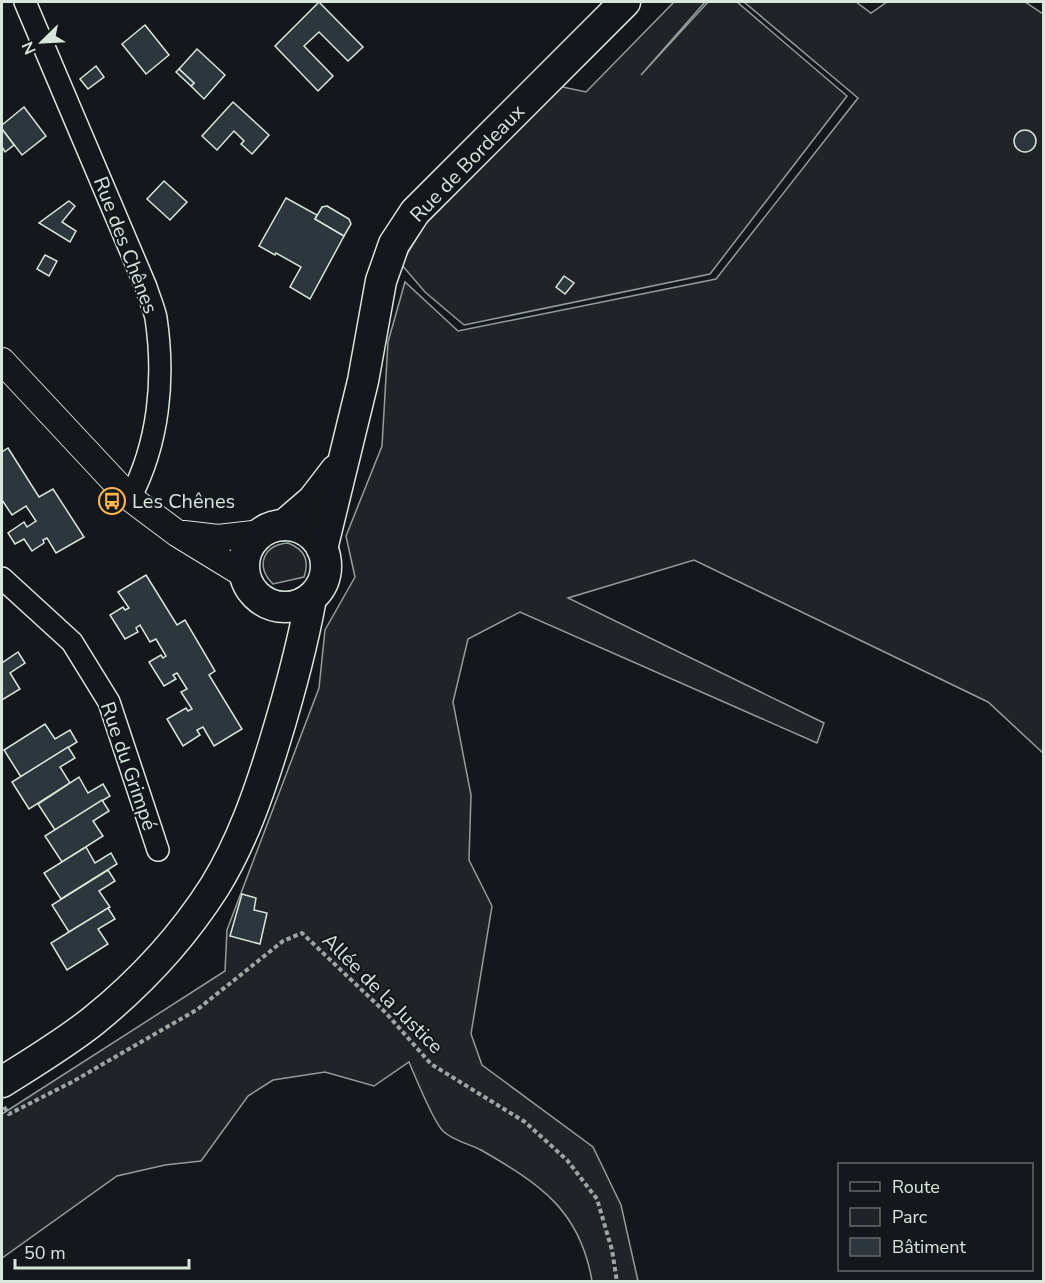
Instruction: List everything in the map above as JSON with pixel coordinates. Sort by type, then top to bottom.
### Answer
[{"type":"main road","name":"Rue de Bordeaux","points":[[322,549],[363,381],[381,281],[394,243],[415,212],[625,2]]},
{"type":"main road","name":"Rue de Bordeaux","points":[[273,529],[313,500],[342,463]]},
{"type":"main road","points":[[296,527],[307,532],[322,549],[326,570],[318,590],[311,598],[293,606],[273,605],[255,594],[245,575],[247,551],[253,541],[273,529],[296,527]]},
{"type":"main road","points":[[2,1082],[61,1045],[111,1006],[168,949],[204,903],[235,849],[259,794],[295,676],[311,598]]},
{"type":"main road","points":[[273,605],[286,639],[295,676]]},
{"type":"street","name":"Rue des Chênes","points":[[25,2],[146,287],[156,317],[160,386],[154,427],[141,477],[130,498]]},
{"type":"street","points":[[2,361],[130,498],[178,534],[245,575]]},
{"type":"street","points":[[178,534],[218,538],[273,529]]},
{"type":"street","name":"Rue du Grimpé","points":[[2,578],[72,642],[109,702],[158,850]]},
{"type":"path","name":"Allée de la Justice","points":[[2,1104],[9,1114],[72,1082],[198,1009],[284,941],[302,933],[386,1013],[430,1064],[525,1122],[567,1160],[597,1199],[612,1250],[617,1281]]},
{"type":"green space","points":[[674,2],[705,2],[641,75],[708,2],[737,2],[847,96],[710,274],[464,325],[425,292],[401,264],[426,223],[558,86],[586,92]]},
{"type":"green space","points":[[744,2],[856,2],[871,13],[887,2],[1025,2],[1043,14],[1043,753],[988,702],[694,560],[568,598],[824,723],[817,743],[520,612],[468,639],[453,702],[471,795],[469,860],[492,906],[471,1034],[482,1065],[593,1147],[621,1205],[638,1281],[592,1281],[578,1235],[567,1217],[539,1188],[522,1175],[481,1150],[452,1138],[444,1132],[430,1110],[409,1062],[374,1086],[325,1072],[273,1080],[248,1096],[201,1161],[165,1165],[117,1176],[2,1258],[2,1114],[225,971],[227,930],[319,688],[325,630],[355,577],[346,536],[382,446],[388,342],[405,282],[458,331],[716,279],[858,98]]},
{"type":"green space","points":[[288,543],[298,548],[306,560],[304,577],[273,584],[264,570],[264,558],[273,548]]},
{"type":"building","points":[[319,2],[363,47],[348,61],[319,32],[304,46],[333,76],[318,91],[275,46]]},
{"type":"building","points":[[145,25],[169,55],[146,74],[122,44]]},
{"type":"building","points":[[197,49],[225,75],[204,99],[191,86],[194,83],[179,69]]},
{"type":"building","points":[[96,66],[104,77],[88,89],[80,79]]},
{"type":"building","points":[[179,69],[194,83],[191,86],[176,72]]},
{"type":"building","points":[[233,102],[269,135],[252,154],[241,144],[244,141],[234,131],[217,150],[202,136]]},
{"type":"building","points":[[24,107],[46,136],[22,155],[2,129],[2,125]]},
{"type":"building","points":[[2,129],[14,145],[5,152],[2,147]]},
{"type":"building","points":[[1021,130],[1029,130],[1036,137],[1036,145],[1029,152],[1021,152],[1014,145],[1014,137]]},
{"type":"building","points":[[164,181],[187,202],[170,220],[147,199]]},
{"type":"building","points":[[286,198],[317,215],[315,219],[344,236],[310,299],[290,287],[301,267],[259,246]]},
{"type":"building","points":[[69,201],[75,206],[62,222],[76,231],[70,242],[39,223]]},
{"type":"building","points":[[327,206],[349,219],[351,224],[344,236],[315,219],[322,207]]},
{"type":"building","points":[[45,255],[57,261],[49,276],[37,269]]},
{"type":"building","points":[[564,276],[574,283],[565,294],[556,287]]},
{"type":"building","points":[[8,448],[39,497],[53,489],[84,537],[56,553],[47,538],[43,540],[44,543],[32,551],[24,539],[15,544],[8,533],[24,522],[27,527],[36,521],[26,506],[12,515],[2,500],[2,452]]},
{"type":"building","points":[[146,575],[177,625],[185,620],[215,671],[209,675],[242,729],[214,746],[203,727],[197,730],[200,735],[183,746],[167,719],[186,708],[188,711],[192,709],[181,692],[187,689],[177,673],[173,675],[176,679],[164,686],[149,662],[161,655],[163,658],[166,656],[156,639],[150,642],[140,625],[136,628],[138,632],[125,639],[110,615],[123,607],[125,610],[129,608],[118,592]]},
{"type":"building","points":[[18,652],[25,663],[10,673],[20,689],[2,700],[2,663]]},
{"type":"building","points":[[45,724],[55,739],[70,730],[77,742],[21,777],[4,750]]},
{"type":"building","points":[[68,747],[75,758],[60,767],[70,783],[29,809],[12,782]]},
{"type":"building","points":[[79,777],[88,793],[103,784],[110,796],[55,830],[38,804]]},
{"type":"building","points":[[102,800],[109,811],[93,821],[103,836],[62,862],[45,836]]},
{"type":"building","points":[[86,847],[95,863],[111,853],[117,864],[61,899],[44,873]]},
{"type":"building","points":[[108,870],[115,881],[99,891],[110,907],[69,932],[52,905]]},
{"type":"building","points":[[242,894],[256,898],[254,910],[267,913],[260,944],[230,936]]},
{"type":"building","points":[[108,908],[115,919],[98,929],[108,944],[67,970],[51,943]]},
{"type":"place","name":"Les Chênes","points":[[112,501]]}]
